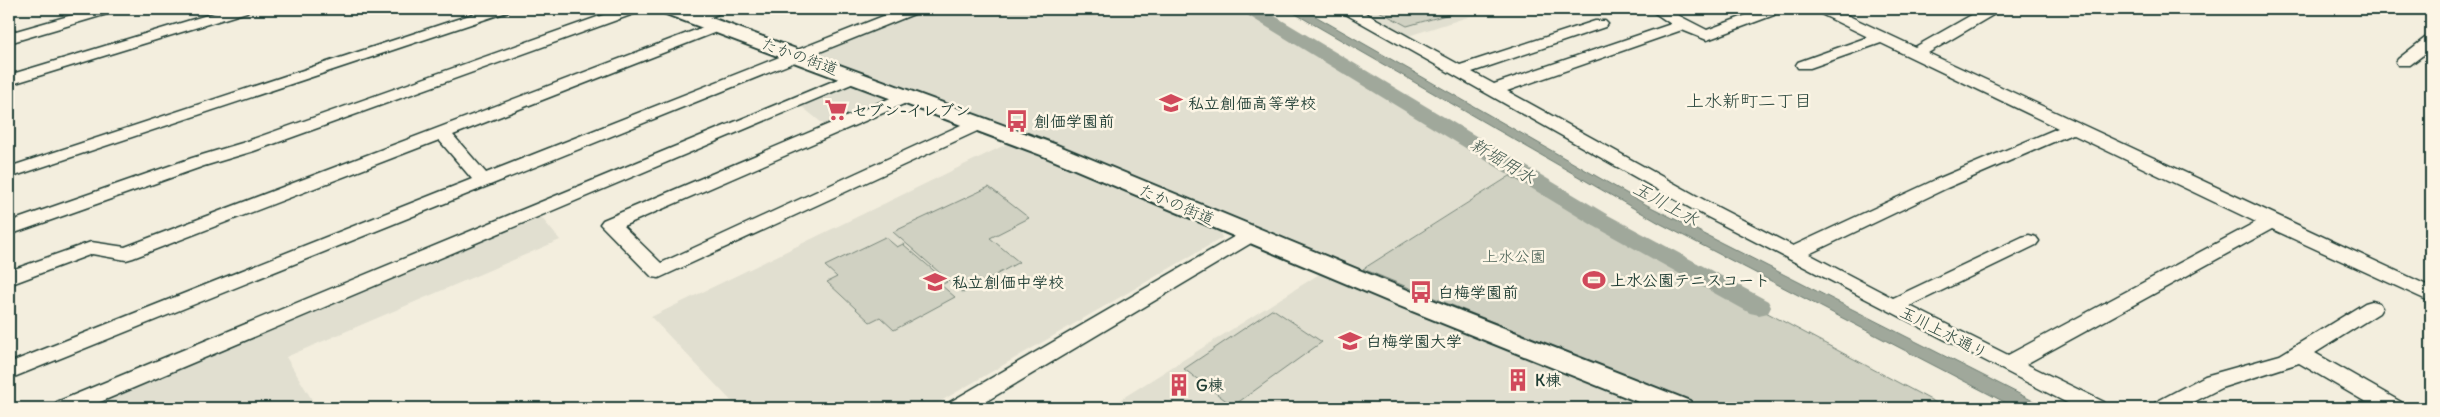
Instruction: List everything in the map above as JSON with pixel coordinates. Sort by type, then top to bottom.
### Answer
[{"type":"street","points":[[9,38],[109,9]]},
{"type":"street","points":[[9,80],[242,9]]},
{"type":"street","points":[[9,173],[502,9]]},
{"type":"street","points":[[9,229],[198,162],[248,147],[634,9]]},
{"type":"street","name":"たかの街道","points":[[670,9],[695,18],[719,18],[798,56],[1049,150],[1251,235],[1680,408]]},
{"type":"street","points":[[9,371],[914,9]]},
{"type":"street","points":[[1347,9],[1638,172],[1792,254],[1941,184],[2072,128]]},
{"type":"street","points":[[1656,9],[1683,25],[1707,35],[1769,12],[1763,9]]},
{"type":"street","points":[[1822,9],[1916,52],[2072,128],[2431,294]]},
{"type":"street","points":[[1916,52],[1993,9]]},
{"type":"street","points":[[9,278],[91,248],[126,254],[443,134],[719,18]]},
{"type":"street","points":[[1459,71],[1600,24]]},
{"type":"street","points":[[1494,90],[1683,25]]},
{"type":"street","points":[[1804,65],[1883,37]]},
{"type":"street","points":[[2404,62],[2431,41]]},
{"type":"street","points":[[65,408],[855,77]]},
{"type":"street","points":[[907,96],[610,224],[660,272],[980,123]]},
{"type":"street","points":[[443,134],[484,182]]},
{"type":"street","points":[[2008,364],[2272,221]]},
{"type":"street","points":[[958,408],[1251,235]]},
{"type":"street","points":[[1893,306],[2029,241]]},
{"type":"street","name":"玉川上水通り","points":[[1792,254],[2096,408]]},
{"type":"street","points":[[2164,408],[2213,383],[2288,360],[2372,308]]},
{"type":"street","points":[[2298,354],[2309,358],[2393,408]]},
{"type":"shaded area","name":"私立創価高等学校","points":[[925,9],[1244,9],[1512,174],[1363,269],[1076,151],[813,55]]},
{"type":"shaded area","points":[[1287,9],[1303,9],[1647,205],[2047,408],[2016,408],[1661,224]]},
{"type":"shaded area","points":[[1355,9],[1493,9],[1405,37]]},
{"type":"shaded area","points":[[845,86],[861,86],[894,98],[827,127],[801,106]]},
{"type":"shaded area","name":"私立創価中学校","points":[[1011,142],[1219,230],[1222,238],[929,408],[738,408],[651,317]]},
{"type":"shaded area","points":[[536,211],[560,240],[286,357],[317,408],[65,408]]},
{"type":"shaded area","name":"白梅学園大学","points":[[1321,273],[1653,408],[1107,408]]},
{"type":"green space","points":[[1375,9],[1467,9],[1407,26]]},
{"type":"green space","name":"上水公園","points":[[1510,176],[1946,408],[1704,408],[1363,269]]},
{"type":"green space","points":[[989,187],[1029,218],[990,238],[1019,262],[963,293],[893,232]]},
{"type":"green space","points":[[885,237],[897,247],[903,244],[947,282],[941,285],[955,297],[894,330],[880,317],[870,322],[827,282],[837,277],[825,266]]},
{"type":"green space","points":[[1273,309],[1322,342],[1233,406],[1184,369]]},
{"type":"waterway","name":"新堀用水","points":[[1250,9],[1600,220],[1759,307]]},
{"type":"place","name":"私立創価高等学校","points":[[1171,103]]},
{"type":"place","name":"セブン-イレブン","points":[[836,110]]},
{"type":"place","name":"創価学園前","points":[[1017,121]]},
{"type":"place","name":"上水公園テニスコート","points":[[1594,280]]},
{"type":"place","name":"私立創価中学校","points":[[935,282]]},
{"type":"place","name":"白梅学園前","points":[[1421,292]]},
{"type":"place","name":"白梅学園大学","points":[[1350,341]]},
{"type":"place","name":"K棟","points":[[1518,380]]},
{"type":"place","name":"G棟","points":[[1179,385]]},
{"type":"district","name":"上水新町二丁目","points":[[1749,101]]},
{"type":"water label","name":"玉川上水","points":[[1666,204]]}]
